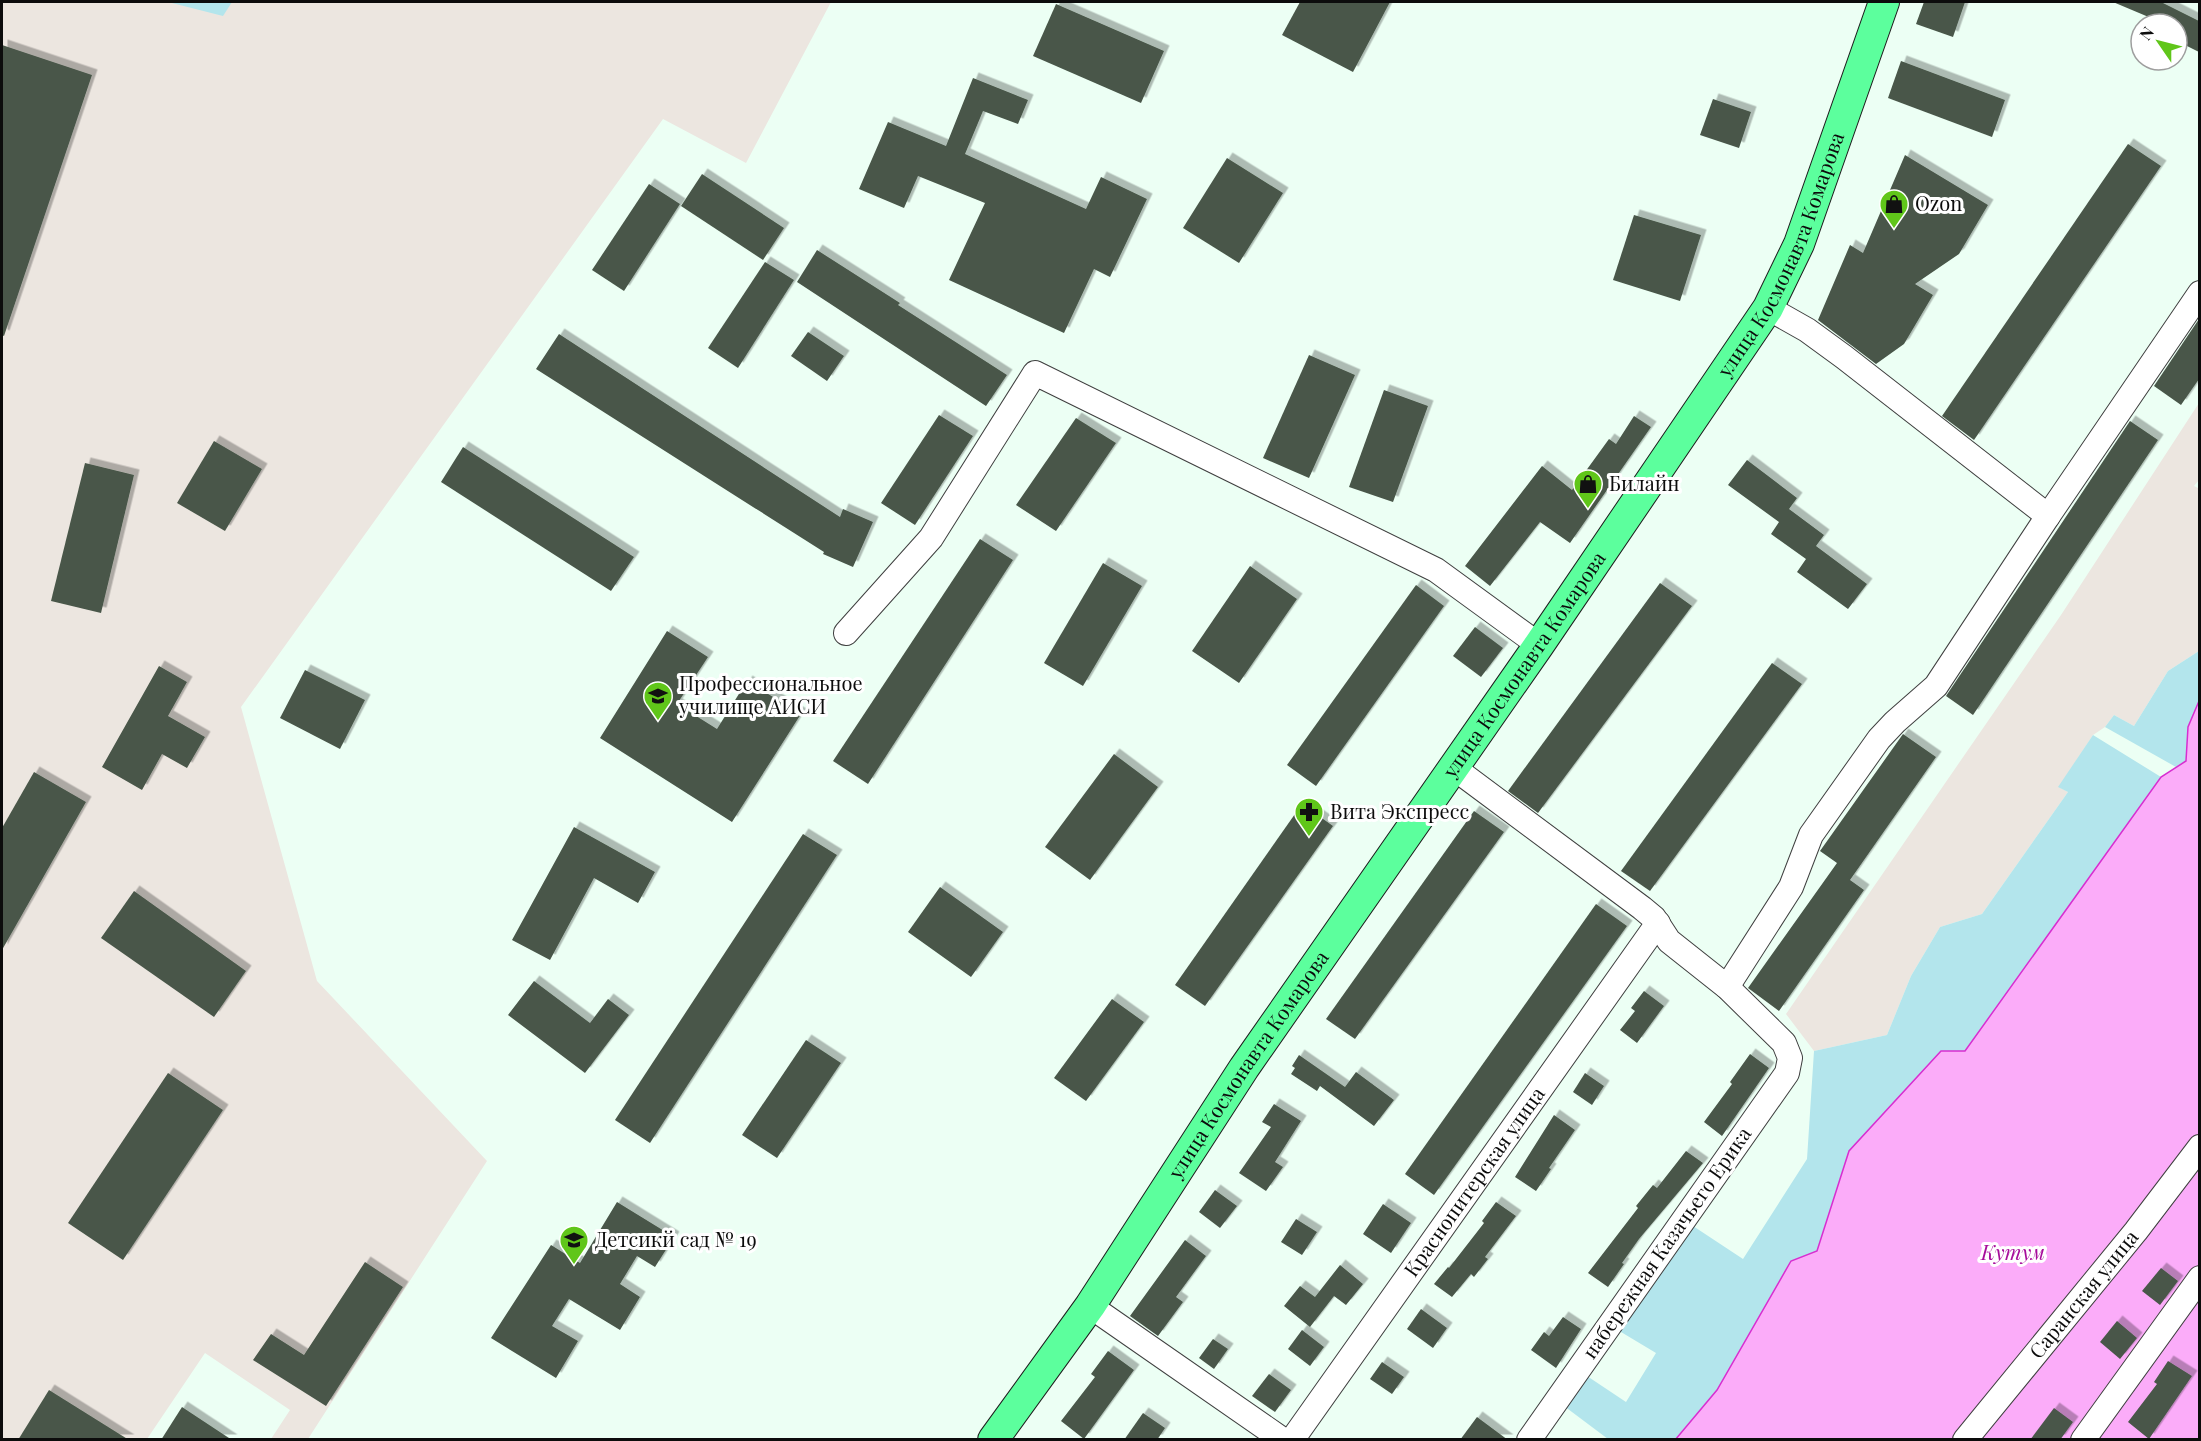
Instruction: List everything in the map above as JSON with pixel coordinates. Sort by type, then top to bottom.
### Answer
[{"type":"main road","name":"улица Космонавта Комарова","points":[[993,1440],[1090,1306],[1244,1068],[1539,645],[1768,308],[1799,244],[1884,2]]},
{"type":"street","points":[[1454,768],[1642,908],[1658,923],[1669,940],[1727,987],[1791,887],[1811,835],[1879,739],[1936,686],[2199,293]]},
{"type":"street","points":[[1768,308],[1807,330],[1844,357],[2049,516]]},
{"type":"street","points":[[846,633],[931,538],[1035,373],[1436,570],[1539,645]]},
{"type":"street","name":"Краснопитерская улица","points":[[1292,1440],[1658,923]]},
{"type":"street","name":"набережная Казачьего Ерика","points":[[1529,1440],[1787,1073],[1790,1058],[1784,1043],[1727,987]]},
{"type":"street","name":"Саранская улица","points":[[1965,1440],[2136,1231],[2199,1147]]},
{"type":"street","points":[[2083,1440],[2199,1280]]},
{"type":"street","points":[[1090,1306],[1283,1440]]},
{"type":"shaded area","points":[[2,2],[831,2],[746,163],[663,119],[241,707],[317,981],[487,1161],[308,1439],[271,1439],[290,1410],[205,1353],[147,1439],[2,1440]]},
{"type":"shaded area","points":[[168,2],[232,2],[223,16]]},
{"type":"shaded area","points":[[2199,403],[2199,480],[2194,486],[2200,489],[2199,651],[2168,671],[2134,726],[2114,715],[2105,727],[2093,735],[2059,787],[2068,792],[1982,914],[1940,927],[1911,976],[1887,1035],[1814,1051],[1786,1014],[2061,615]]},
{"type":"shaded area","points":[[2199,651],[2199,701],[2188,727],[2186,761],[2176,767],[2105,727],[2114,715],[2134,726],[2168,671]]},
{"type":"shaded area","points":[[2093,735],[2161,777],[1965,1051],[1849,1151],[1817,1251],[1791,1261],[1717,1390],[1675,1439],[1608,1439],[1564,1406],[1587,1376],[1626,1402],[1656,1353],[1616,1329],[1693,1226],[1743,1259],[1807,1159],[1814,1051],[1887,1035],[1911,976],[1940,927],[1982,914],[2068,792],[2058,787]]},
{"type":"water","name":"Кутум","points":[[2199,701],[2199,1439],[1675,1440],[1717,1390],[1791,1261],[1817,1251],[1849,1151],[1941,1051],[1965,1051],[2161,777],[2186,761],[2188,727]]},
{"type":"building","points":[[1300,2],[1390,2],[1353,72],[1282,35]]},
{"type":"building","points":[[1924,2],[1965,2],[1953,37],[1916,24]]},
{"type":"building","points":[[2113,2],[2161,2],[2181,12],[2137,12]]},
{"type":"building","points":[[1056,4],[1164,51],[1141,103],[1033,56]]},
{"type":"building","points":[[2189,16],[2199,21],[2199,52],[2189,47]]},
{"type":"building","points":[[2,45],[92,75],[4,336],[2,335]]},
{"type":"building","points":[[1901,61],[2005,100],[1992,137],[1888,98]]},
{"type":"building","points":[[973,78],[1028,100],[1018,124],[983,111],[965,154],[1086,209],[1101,177],[1147,199],[1110,277],[1094,269],[1064,333],[949,280],[985,203],[918,176],[904,208],[859,189],[888,122],[946,146]]},
{"type":"building","points":[[1713,99],[1751,112],[1739,148],[1700,135]]},
{"type":"building","points":[[2128,144],[2161,166],[1974,440],[1942,416]]},
{"type":"building","points":[[1905,155],[1988,205],[1959,254],[1915,284],[1933,295],[1904,344],[1876,364],[1818,320],[1850,245],[1863,253]]},
{"type":"building","points":[[1227,158],[1283,193],[1239,263],[1183,228]]},
{"type":"building","points":[[702,174],[784,228],[763,260],[681,206]]},
{"type":"building","points":[[649,184],[680,204],[624,291],[592,270]]},
{"type":"building","points":[[1634,215],[1701,235],[1680,301],[1613,280]]},
{"type":"building","points":[[817,250],[1007,375],[986,406],[797,282]]},
{"type":"building","points":[[765,262],[794,280],[738,368],[708,348]]},
{"type":"building","points":[[2199,319],[2199,379],[2181,405],[2154,386]]},
{"type":"building","points":[[808,332],[844,356],[827,381],[791,356]]},
{"type":"building","points":[[559,334],[840,517],[843,509],[873,522],[853,567],[823,554],[824,552],[536,369]]},
{"type":"building","points":[[1309,355],[1355,375],[1309,478],[1263,458]]},
{"type":"building","points":[[1384,390],[1428,406],[1393,502],[1349,487]]},
{"type":"building","points":[[939,415],[973,436],[915,525],[881,503]]},
{"type":"building","points":[[1634,416],[1651,427],[1570,543],[1540,522],[1490,586],[1465,566],[1542,466],[1572,490],[1609,439],[1616,444]]},
{"type":"building","points":[[1076,418],[1116,443],[1056,531],[1016,505]]},
{"type":"building","points":[[2130,421],[2158,440],[1973,715],[1946,696]]},
{"type":"building","points":[[214,441],[262,469],[225,531],[177,503]]},
{"type":"building","points":[[463,447],[634,557],[611,591],[441,482]]},
{"type":"building","points":[[1747,460],[1797,498],[1789,509],[1824,535],[1816,546],[1867,584],[1848,609],[1797,572],[1806,559],[1771,534],[1779,522],[1728,485]]},
{"type":"building","points":[[85,463],[134,475],[101,613],[51,601]]},
{"type":"building","points":[[980,539],[1013,560],[868,784],[833,761]]},
{"type":"building","points":[[1103,563],[1142,586],[1083,686],[1044,663]]},
{"type":"building","points":[[1250,566],[1297,599],[1239,683],[1192,651]]},
{"type":"building","points":[[1660,583],[1692,606],[1538,813],[1508,791]]},
{"type":"building","points":[[1416,585],[1444,606],[1316,786],[1287,765]]},
{"type":"building","points":[[1475,627],[1503,648],[1481,677],[1453,656]]},
{"type":"building","name":"Профессиональное училище АИСИ","points":[[667,631],[708,657],[677,704],[717,729],[747,681],[801,714],[732,822],[600,738]]},
{"type":"building","points":[[1772,663],[1802,684],[1650,891],[1621,871]]},
{"type":"building","points":[[159,666],[187,682],[168,716],[205,737],[187,768],[162,754],[142,790],[102,767]]},
{"type":"building","points":[[305,670],[365,700],[340,749],[280,718]]},
{"type":"building","points":[[1903,734],[1936,757],[1850,880],[1864,890],[1779,1011],[1748,988],[1837,863],[1820,851]]},
{"type":"building","points":[[1114,754],[1158,787],[1090,880],[1045,847]]},
{"type":"building","points":[[34,772],[86,802],[2,950],[2,828]]},
{"type":"building","points":[[1302,804],[1333,826],[1205,1006],[1175,985]]},
{"type":"building","points":[[1474,811],[1504,832],[1355,1039],[1326,1019]]},
{"type":"building","points":[[574,827],[655,872],[638,903],[594,878],[550,960],[512,940]]},
{"type":"building","points":[[803,834],[837,855],[650,1143],[615,1120]]},
{"type":"building","points":[[940,887],[1003,932],[971,977],[908,932]]},
{"type":"building","points":[[134,891],[246,971],[214,1017],[101,938]]},
{"type":"building","points":[[1596,904],[1627,926],[1434,1195],[1405,1174]]},
{"type":"building","points":[[534,981],[590,1023],[608,999],[629,1015],[585,1073],[508,1015]]},
{"type":"building","points":[[1644,991],[1664,1006],[1637,1043],[1620,1030],[1635,1011],[1631,1008]]},
{"type":"building","points":[[1112,999],[1144,1022],[1086,1101],[1054,1078]]},
{"type":"building","points":[[806,1040],[841,1063],[777,1158],[742,1135]]},
{"type":"building","points":[[1750,1054],[1769,1068],[1722,1136],[1704,1122],[1732,1084],[1730,1082]]},
{"type":"building","points":[[1299,1055],[1345,1087],[1356,1072],[1394,1100],[1374,1126],[1320,1086],[1317,1091],[1291,1074],[1295,1068],[1292,1066]]},
{"type":"building","points":[[168,1073],[223,1110],[123,1260],[68,1223]]},
{"type":"building","points":[[1585,1073],[1604,1086],[1592,1105],[1573,1092]]},
{"type":"building","points":[[1274,1104],[1301,1121],[1275,1162],[1283,1167],[1266,1191],[1239,1173],[1271,1127],[1262,1122]]},
{"type":"building","points":[[1554,1115],[1575,1130],[1536,1191],[1515,1177]]},
{"type":"building","points":[[1686,1151],[1703,1163],[1639,1239],[1608,1287],[1588,1273],[1638,1208],[1636,1206],[1653,1185],[1657,1188]]},
{"type":"building","points":[[1215,1190],[1237,1206],[1220,1228],[1199,1212]]},
{"type":"building","points":[[617,1202],[674,1237],[655,1267],[637,1256],[620,1284],[640,1297],[620,1330],[569,1299],[552,1326],[578,1341],[556,1378],[491,1338],[551,1245],[580,1263]]},
{"type":"building","points":[[1496,1202],[1516,1216],[1485,1257],[1488,1259],[1474,1277],[1471,1274],[1452,1297],[1434,1284],[1484,1223],[1482,1221]]},
{"type":"building","points":[[1383,1204],[1411,1223],[1391,1253],[1363,1234]]},
{"type":"building","points":[[1296,1219],[1317,1232],[1302,1255],[1281,1242]]},
{"type":"building","points":[[1185,1240],[1206,1256],[1176,1297],[1183,1302],[1158,1336],[1130,1316]]},
{"type":"building","points":[[365,1262],[403,1287],[326,1406],[253,1360],[271,1334],[304,1355]]},
{"type":"building","points":[[1340,1265],[1363,1284],[1346,1305],[1334,1296],[1310,1327],[1284,1306],[1300,1286],[1315,1297]]},
{"type":"building","points":[[2161,1268],[2178,1281],[2160,1305],[2142,1291]]},
{"type":"building","points":[[1421,1309],[1447,1328],[1433,1348],[1407,1329]]},
{"type":"building","points":[[1563,1317],[1581,1329],[1556,1368],[1531,1350],[1544,1332],[1549,1336]]},
{"type":"building","points":[[2117,1321],[2137,1338],[2120,1359],[2100,1342]]},
{"type":"building","points":[[1302,1330],[1324,1347],[1310,1366],[1288,1349]]},
{"type":"building","points":[[1213,1339],[1228,1349],[1214,1369],[1199,1358]]},
{"type":"building","points":[[1108,1351],[1134,1370],[1084,1439],[1061,1421],[1095,1377],[1091,1374]]},
{"type":"building","points":[[2168,1361],[2192,1376],[2149,1439],[2128,1422],[2157,1384],[2154,1382]]},
{"type":"building","points":[[1382,1362],[1404,1377],[1392,1394],[1370,1379]]},
{"type":"building","points":[[1269,1374],[1291,1390],[1275,1412],[1252,1396]]},
{"type":"building","points":[[49,1390],[129,1440],[18,1440]]},
{"type":"building","points":[[182,1407],[232,1440],[161,1440]]},
{"type":"building","points":[[2054,1408],[2073,1422],[2060,1440],[2030,1440]]},
{"type":"building","points":[[1143,1413],[1165,1428],[1157,1440],[1124,1440]]},
{"type":"building","points":[[1477,1417],[1508,1440],[1460,1440]]},
{"type":"place","name":"Ozon","points":[[1894,230]]},
{"type":"place","name":"Билайн","points":[[1588,510]]},
{"type":"place","name":"Профессиональное училище АИСИ","points":[[658,722]]},
{"type":"place","name":"Вита Экспресс","points":[[1309,838]]},
{"type":"place","name":"Детсикй сад № 19","points":[[574,1266]]}]
